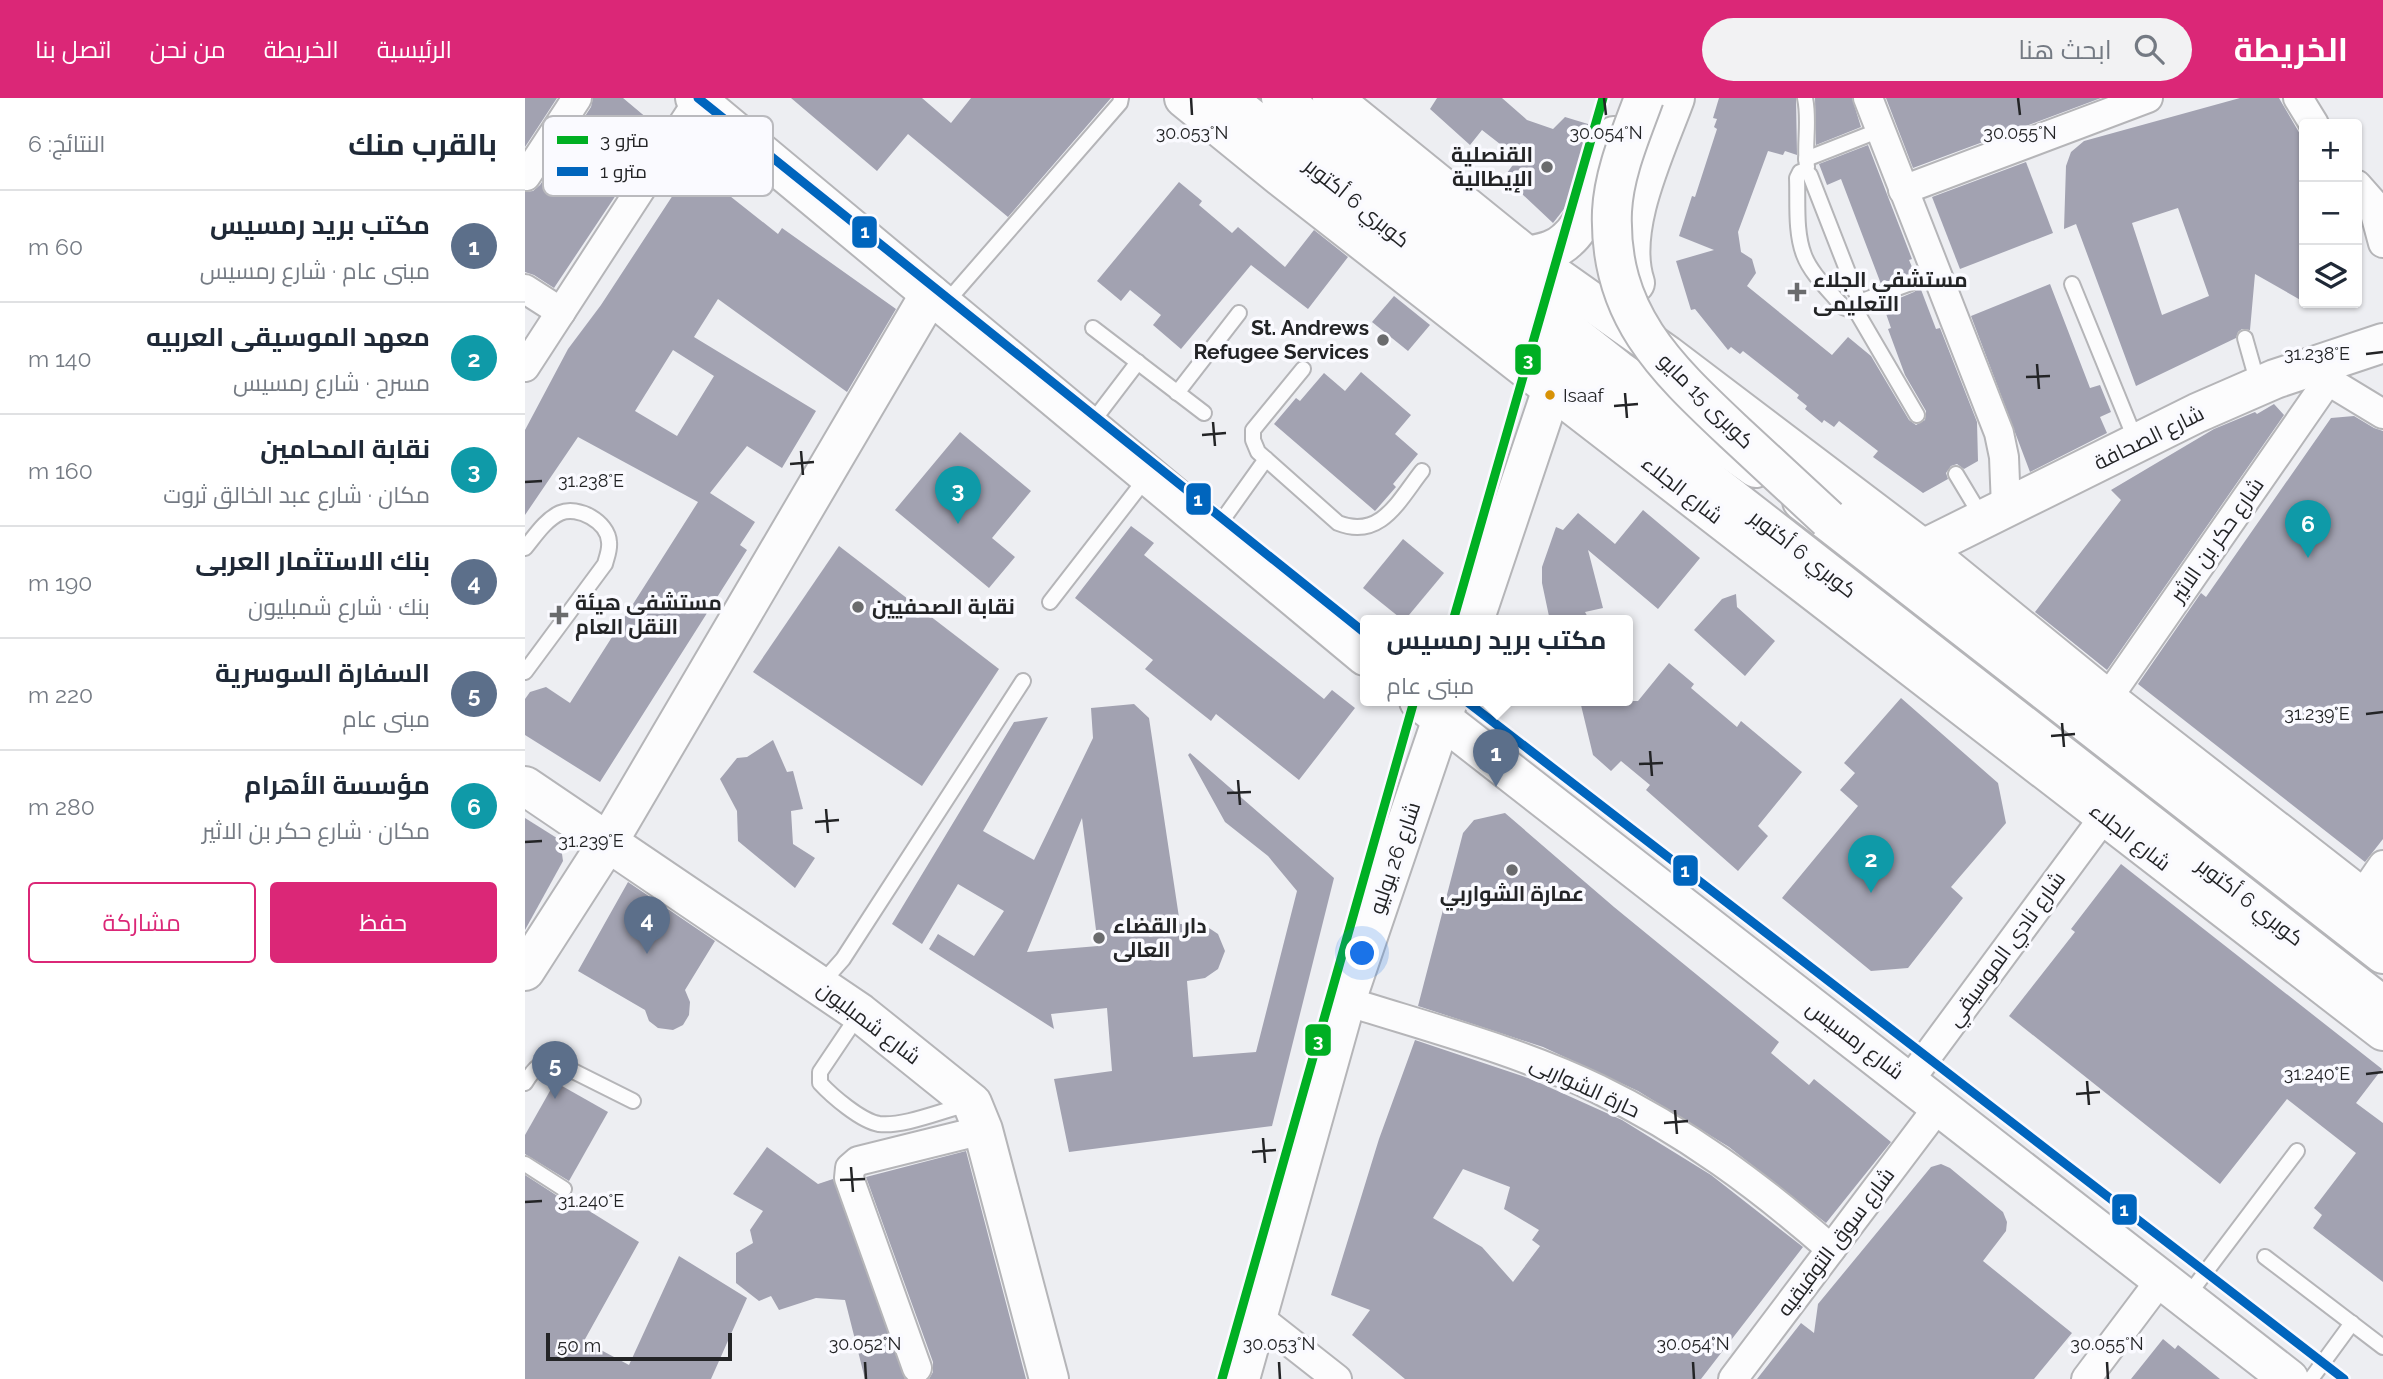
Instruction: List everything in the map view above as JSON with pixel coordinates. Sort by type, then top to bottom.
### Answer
[{"type":"main road","name":"شارع الجلاء","points":[[1184,98],[1552,389],[2383,1031]]},
{"type":"main road","name":"كوبري 6 أكتوبر","points":[[1226,98],[1533,344],[2383,1006]]},
{"type":"main road","name":"كوبري 6 أكتوبر","points":[[1281,98],[1404,200],[1618,370],[1828,519],[2383,954]]},
{"type":"main road","points":[[1332,98],[1527,256],[1667,355],[1923,550],[2107,699],[2376,890]]},
{"type":"main road","points":[[1527,256],[1548,252],[1567,241],[1581,225],[1628,98]]},
{"type":"main road","name":"كوبرى 15 مايو","points":[[1644,98],[1618,174],[1612,210],[1613,246],[1620,282],[1633,315],[1649,344],[1687,387],[1828,519]]},
{"type":"main road","points":[[1667,355],[1644,312],[1632,272],[1631,234],[1642,188],[1675,98]]},
{"type":"main road","points":[[773,160],[1360,652]]},
{"type":"main road","points":[[525,971],[608,842],[937,300]]},
{"type":"main road","name":"شارع الصحافة","points":[[1923,550],[2259,386],[2317,375],[2383,343]]},
{"type":"main road","points":[[1476,615],[1552,389]]},
{"type":"main road","name":"شارع 26 يوليو","points":[[1240,1379],[1346,1001],[1436,707]]},
{"type":"main road","name":"شارع رمسيس","points":[[1436,707],[1938,1106],[2289,1379]]},
{"type":"main road","name":"شارع شمبليون","points":[[525,786],[860,1013],[977,1116]]},
{"type":"main road","points":[[977,1116],[1049,1379]]},
{"type":"street","points":[[565,116],[577,98]]},
{"type":"street","points":[[1868,98],[1903,190],[1920,280],[1999,433],[2004,457],[1995,514]]},
{"type":"street","points":[[1903,190],[2148,98]]},
{"type":"street","points":[[2298,98],[2311,119]]},
{"type":"street","points":[[526,176],[543,150]]},
{"type":"street","points":[[2362,191],[2372,202],[2383,243]]},
{"type":"street","points":[[525,365],[644,196]]},
{"type":"street","points":[[525,289],[561,312]]},
{"type":"street","points":[[2317,375],[2383,415]]},
{"type":"street","name":"شارع حكر بن الاثير","points":[[2107,699],[2216,556],[2317,375]]},
{"type":"street","name":"شارع نادي الموسيقي","points":[[1909,1081],[2104,817]]},
{"type":"street","name":"حارة الشواربى","points":[[1346,1001],[1528,1059],[1597,1088],[1664,1124],[1727,1164],[1781,1205],[1831,1249]]},
{"type":"street","name":"شارع سوق التوفيقيه","points":[[1733,1379],[1938,1106]]},
{"type":"street","points":[[917,1368],[849,1178],[850,1168],[858,1161],[977,1116]]},
{"type":"street","points":[[2086,1379],[2174,1288]]},
{"type":"street","points":[[1258,1317],[1337,1379]]},
{"type":"lane","points":[[937,300],[1120,103],[1121,98]]},
{"type":"lane","points":[[1805,98],[1808,121],[1807,166],[1857,305],[1917,415]]},
{"type":"lane","points":[[1880,130],[1800,172],[1797,178],[1800,240],[1811,268],[1843,307],[1851,310],[1857,305],[1920,280]]},
{"type":"lane","points":[[2072,284],[2137,444]]},
{"type":"lane","points":[[1177,393],[1239,313]]},
{"type":"lane","points":[[1093,328],[1204,413]]},
{"type":"lane","points":[[2245,338],[2259,386]]},
{"type":"lane","points":[[1089,427],[1138,362]]},
{"type":"lane","points":[[1303,369],[1253,430],[1253,440],[1258,452],[1338,523],[1365,528],[1387,516],[1422,471]]},
{"type":"lane","points":[[1214,531],[1266,459]]},
{"type":"lane","points":[[1956,474],[1995,514]]},
{"type":"lane","points":[[1050,601],[1147,475]]},
{"type":"lane","points":[[525,548],[550,519],[570,510],[580,512],[605,528],[609,540],[605,564],[525,673]]},
{"type":"lane","points":[[820,985],[843,959],[1023,681]]},
{"type":"lane","points":[[860,1013],[820,1072],[820,1083],[830,1094],[870,1122],[881,1124],[977,1116]]},
{"type":"lane","points":[[525,1083],[540,1064],[559,1063],[633,1101]]},
{"type":"lane","points":[[2174,1288],[2297,1151]]},
{"type":"lane","points":[[525,1164],[564,1189]]},
{"type":"lane","points":[[2265,1257],[2383,1347]]},
{"type":"lane","points":[[2311,1379],[2352,1323]]},
{"type":"building","points":[[525,98],[557,98],[543,116],[525,147]]},
{"type":"building","points":[[593,98],[623,98],[644,116],[585,116]]},
{"type":"building","points":[[791,98],[922,98],[951,123],[971,98],[1111,98],[1008,217],[908,134],[877,171]]},
{"type":"building","name":"القنصلية الإيطالية","points":[[1437,98],[1502,98],[1527,120],[1553,129],[1565,117],[1588,124],[1592,132],[1575,184],[1564,209],[1553,223],[1504,177],[1518,158],[1482,130],[1470,145],[1430,109]]},
{"type":"building","points":[[1719,98],[1796,98],[1797,155],[1785,151],[1783,155],[1768,151],[1738,232],[1741,252],[1752,259],[1756,273],[1747,286],[1832,355],[1848,337],[1871,356],[1909,420],[1916,425],[1925,420],[1926,411],[1905,375],[1888,329],[1891,328],[1883,305],[1920,287],[1936,329],[1940,328],[1977,422],[1978,461],[1964,469],[1957,464],[1951,466],[1946,473],[1948,479],[1923,493],[1873,457],[1878,451],[1839,421],[1834,427],[1824,420],[1822,423],[1805,409],[1807,406],[1797,398],[1799,395],[1743,351],[1740,354],[1731,347],[1728,350],[1695,309],[1691,310],[1676,261],[1714,250],[1679,236],[1717,129],[1714,127],[1717,119],[1713,118]]},
{"type":"building","points":[[1815,98],[1852,98],[1861,127],[1816,145]]},
{"type":"building","points":[[1886,98],[2101,98],[1913,168]]},
{"type":"building","points":[[2240,98],[2279,98],[2299,132],[2299,299],[2255,274],[2250,330],[2242,329],[2236,338],[2136,386],[2076,224],[2064,229],[2066,166],[2071,152],[2084,141]],"holes":[[[2178,208],[2209,296],[2162,315],[2132,223]]]},
{"type":"building","points":[[1868,145],[1912,259],[1909,260],[1915,274],[1881,284],[1841,179],[1827,185],[1819,164]]},
{"type":"building","points":[[2026,162],[2053,233],[1960,269],[1932,197]]},
{"type":"building","points":[[543,180],[543,196],[615,196],[554,288],[525,272],[525,192],[533,191]]},
{"type":"building","points":[[1179,182],[1202,201],[1199,205],[1232,233],[1238,227],[1285,267],[1314,230],[1348,257],[1308,309],[1251,265],[1181,349],[1153,325],[1161,315],[1130,290],[1121,301],[1097,281]]},
{"type":"building","points":[[672,196],[730,196],[778,234],[782,228],[896,309],[847,392],[718,299],[694,337],[816,411],[782,468],[747,446],[710,493],[755,522],[740,545],[747,550],[600,782],[525,735],[525,699],[530,692],[546,687],[570,703],[698,502],[578,437],[525,515],[525,430],[568,349],[601,305]],"holes":[[[673,350],[714,376],[677,436],[635,411]]]},
{"type":"building","points":[[2050,284],[2090,388],[2100,385],[2111,412],[2100,417],[2107,433],[2030,472],[1971,316]]},
{"type":"building","points":[[1394,296],[1430,325],[1408,351],[1372,322]]},
{"type":"building","points":[[1361,372],[1411,415],[1395,434],[1418,454],[1393,484],[1396,487],[1375,511],[1274,424],[1296,398],[1300,401],[1324,373],[1345,391]]},
{"type":"building","points":[[2274,404],[2284,415],[2107,670],[2035,612],[2121,500],[2111,490],[2214,429],[2255,412],[2257,414]]},
{"type":"building","points":[[2354,416],[2383,431],[2383,839],[2365,862],[2138,684],[2201,593],[2206,597],[2331,418]]},
{"type":"building","points":[[960,432],[1031,491],[992,538],[1015,557],[989,588],[895,510]]},
{"type":"building","points":[[1643,510],[1700,558],[1658,609],[1588,550],[1603,608],[1585,612],[1587,615],[1549,615],[1542,583],[1542,567],[1556,527],[1563,530],[1578,513],[1615,544]]},
{"type":"building","points":[[1131,526],[1154,543],[1144,555],[1324,699],[1332,690],[1355,708],[1299,780],[1216,714],[1211,721],[1145,669],[1153,660],[1075,598]]},
{"type":"building","points":[[1403,539],[1444,573],[1409,615],[1397,615],[1363,588]]},
{"type":"building","name":"نقابة الصحفيين","points":[[839,546],[999,669],[922,786],[753,672]]},
{"type":"building","points":[[1736,594],[1737,607],[1775,641],[1745,676],[1694,630],[1722,599]]},
{"type":"building","points":[[1669,663],[1694,684],[1691,688],[1737,727],[1741,721],[1802,772],[1758,826],[1768,836],[1738,871],[1646,790],[1650,785],[1621,761],[1611,771],[1593,755],[1581,706],[1633,706],[1633,701],[1638,701]]},
{"type":"building","points":[[1901,698],[1998,783],[2006,823],[1951,887],[1963,898],[1908,968],[1871,971],[1782,898],[1858,806],[1840,790],[1855,773],[1844,763]]},
{"type":"building","points":[[1134,704],[1149,718],[1180,924],[1203,924],[1218,934],[1225,951],[1218,969],[1205,978],[1187,981],[1193,1057],[1256,1052],[1297,891],[1268,856],[1225,822],[1188,755],[1190,753],[1334,878],[1272,1126],[1069,1152],[1054,1079],[1112,1071],[1107,1008],[1051,1014],[1054,1029],[929,949],[938,934],[974,956],[1004,911],[958,884],[922,944],[892,924],[1014,722],[1048,717],[983,831],[1034,860],[1093,738],[1091,708]],"holes":[[[1082,818],[1098,946],[1027,952]]]},
{"type":"building","points":[[773,740],[787,772],[793,771],[803,809],[791,811],[793,844],[815,858],[795,888],[738,841],[737,811],[720,779],[737,758],[747,757]]},
{"type":"building","points":[[1505,813],[1614,907],[1779,1042],[1771,1053],[1809,1085],[1814,1079],[1891,1142],[1826,1223],[1729,1147],[1638,1091],[1543,1047],[1418,1006],[1463,833],[1474,820]]},
{"type":"building","points":[[525,818],[560,840],[563,861],[525,930]]},
{"type":"building","points":[[2121,864],[2382,1069],[2356,1103],[2383,1123],[2383,1282],[2313,1228],[2322,1215],[2314,1208],[2356,1153],[2287,1099],[2220,1184],[2009,1016],[2075,932],[2071,929]]},
{"type":"building","points":[[628,882],[715,941],[685,990],[690,1002],[689,1015],[683,1025],[673,1030],[658,1028],[649,1021],[645,1010],[578,971]]},
{"type":"building","points":[[1415,1040],[1531,1079],[1622,1120],[1711,1175],[1803,1247],[1701,1379],[1405,1379],[1352,1335],[1370,1310],[1331,1295],[1379,1139]],"holes":[[[1463,1169],[1510,1187],[1504,1209],[1539,1230],[1532,1240],[1540,1246],[1513,1282],[1482,1247],[1433,1218]]]},
{"type":"building","points":[[555,1082],[608,1112],[569,1181],[525,1154],[525,1135]]},
{"type":"building","points":[[767,1147],[818,1184],[833,1179],[905,1379],[865,1379],[845,1300],[816,1298],[779,1310],[771,1296],[759,1301],[736,1283],[736,1253],[753,1243],[750,1230],[763,1211],[733,1194]]},
{"type":"building","points":[[966,1151],[1026,1379],[929,1379],[933,1372],[933,1362],[866,1177]]},
{"type":"building","points":[[1941,1164],[1950,1168],[2003,1212],[2007,1222],[2006,1231],[1983,1261],[2072,1333],[2034,1379],[1757,1379],[1801,1323],[1814,1333],[1818,1304],[1931,1167]]},
{"type":"building","points":[[525,1175],[639,1242],[584,1341],[629,1365],[679,1256],[747,1298],[711,1379],[525,1379]]},
{"type":"building","points":[[2163,1339],[2175,1349],[2178,1345],[2220,1379],[2131,1379]]},
{"type":"metro line","name":"1","points":[[698,98],[720,116]]},
{"type":"metro line","name":"3","points":[[1455,615],[1603,98]]},
{"type":"metro line","name":"1","points":[[773,158],[1360,629]]},
{"type":"metro line","name":"3","points":[[1222,1379],[1413,706]]},
{"type":"metro line","name":"1","points":[[1472,706],[2344,1379]]},
{"type":"place","name":"القنصلية الإيطالية","points":[[1547,167]]},
{"type":"place","name":"مستشفى الجلاء التعليمى","points":[[1797,292]]},
{"type":"place","name":"St. Andrews Refugee Services","points":[[1383,340]]},
{"type":"place","name":"Isaaf","points":[[1550,395]]},
{"type":"place","name":"نقابة المحامين","points":[[958,524]]},
{"type":"place","name":"مؤسسة الأهرام","points":[[2308,558]]},
{"type":"place","name":"نقابة الصحفيين","points":[[858,607]]},
{"type":"place","name":"مستشفى هيئة النقل العام","points":[[559,615]]},
{"type":"place","name":"مكتب بريد رمسيس","points":[[1496,787]]},
{"type":"place","name":"عمارة الشواربي","points":[[1512,870]]},
{"type":"place","name":"معهد الموسيقى العربيه","points":[[1871,893]]},
{"type":"place","name":"دار القضاء العالى","points":[[1099,938]]},
{"type":"place","name":"بنك الاستثمار العربى","points":[[647,954]]},
{"type":"place","name":"السفارة السوسرية","points":[[555,1099]]}]
